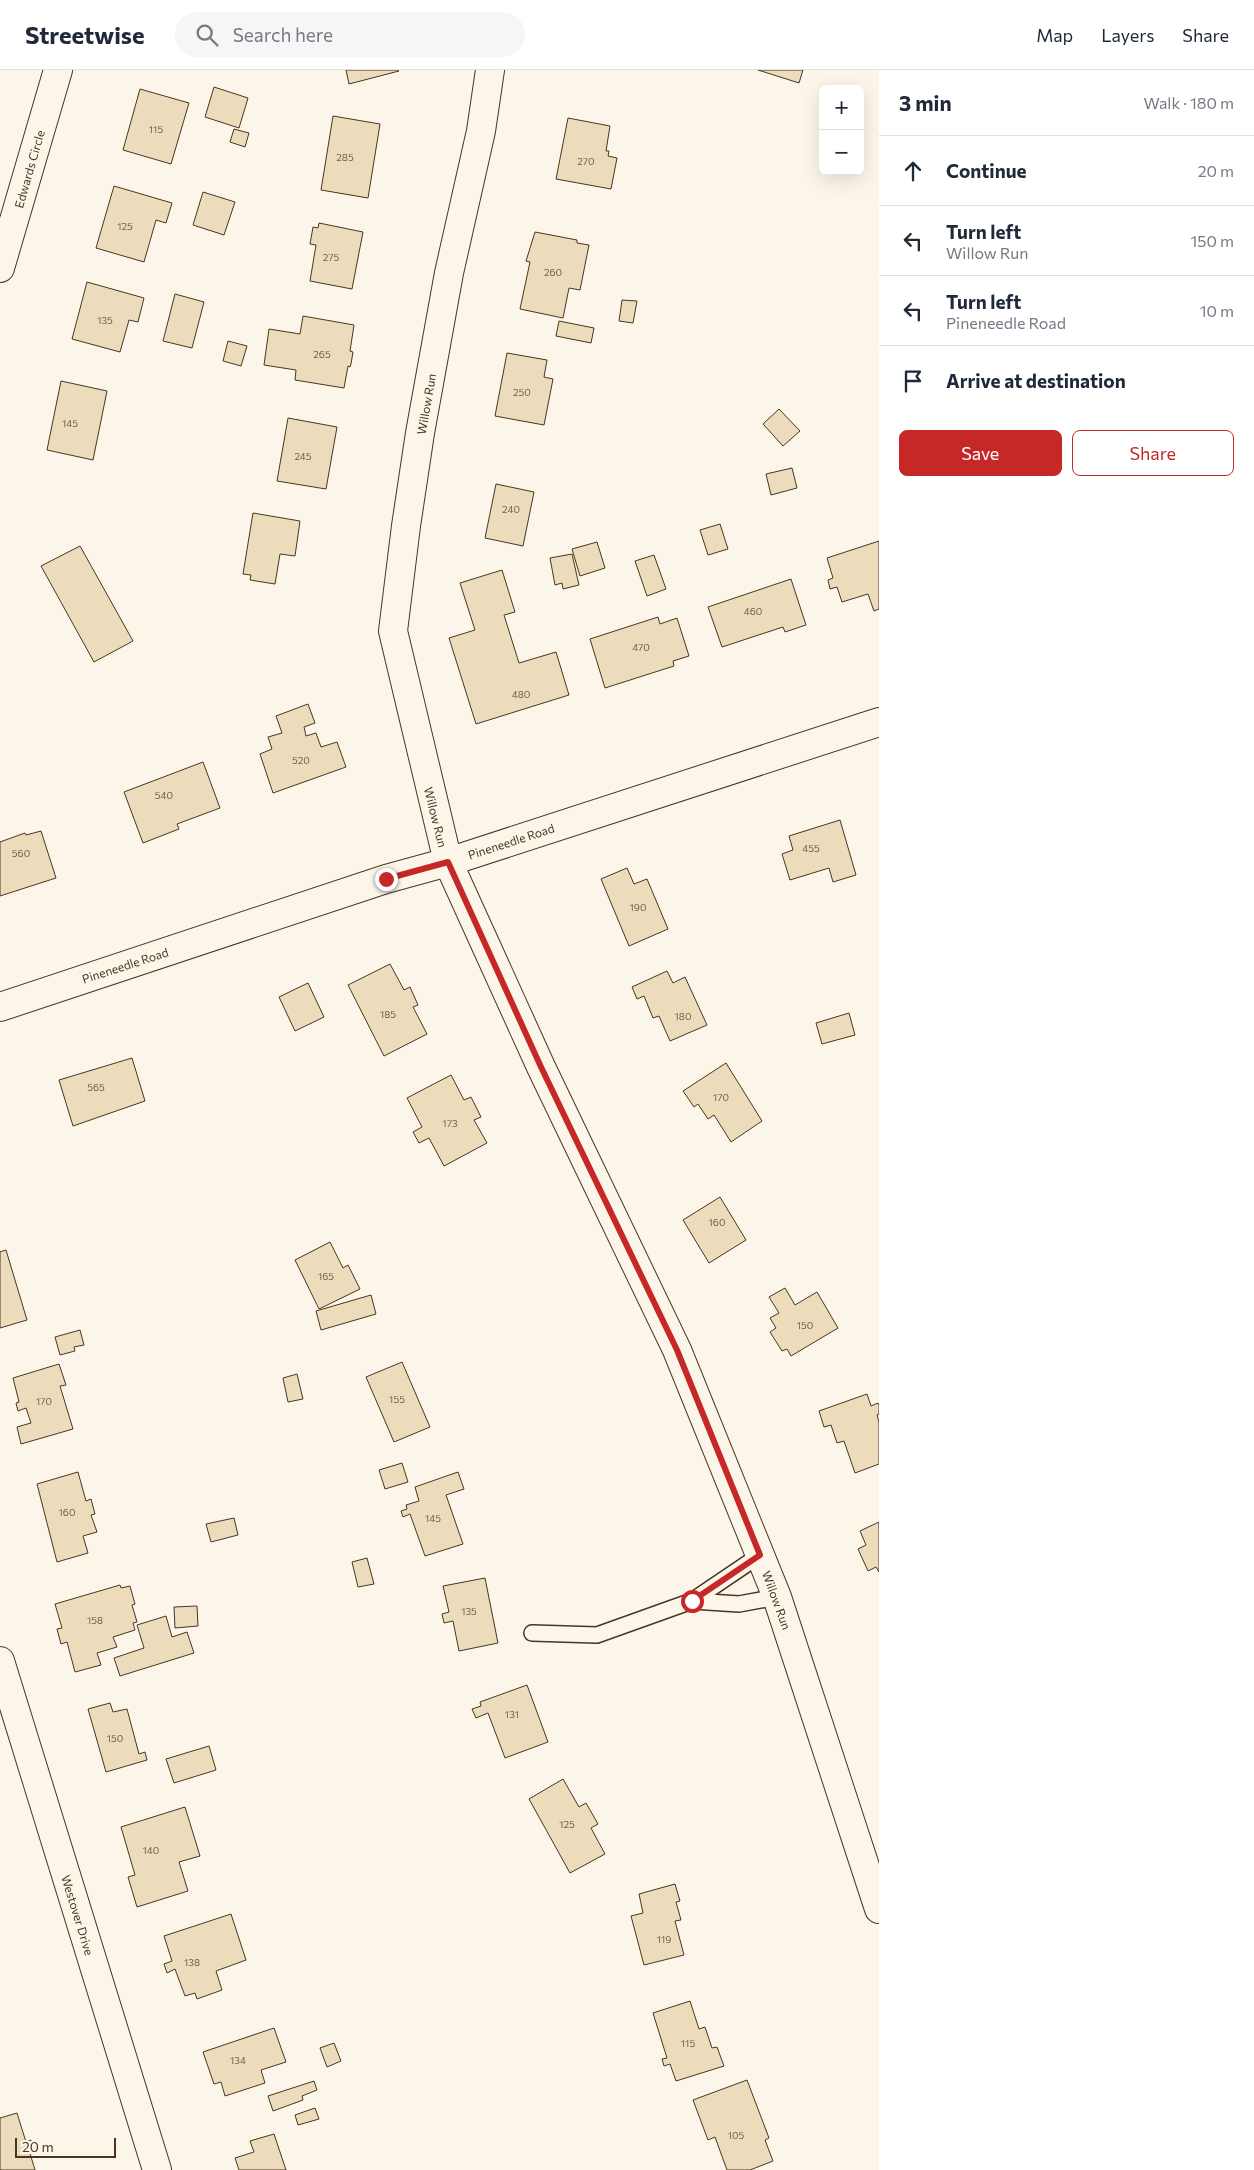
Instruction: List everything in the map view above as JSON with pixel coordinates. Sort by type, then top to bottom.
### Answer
[{"type":"street","name":"Edwards Circle","points":[[0,268],[58,70]]},
{"type":"street","name":"Willow Run","points":[[490,70],[481,131],[449,273],[422,423],[406,526],[393,631],[448,862],[541,1067],[677,1350],[777,1598],[879,1909]]},
{"type":"street","name":"Pineneedle Road","points":[[0,1007],[386,879],[448,862],[879,722]]},
{"type":"street","name":"Westover Drive","points":[[0,1660],[157,2170]]},
{"type":"lane","points":[[532,1634],[597,1635],[692,1601],[760,1555]]},
{"type":"lane","points":[[692,1601],[738,1604],[777,1598]]},
{"type":"building","points":[[346,70],[398,70],[399,71],[349,84]]},
{"type":"building","points":[[758,70],[803,70],[799,83]]},
{"type":"building","points":[[214,87],[248,98],[239,128],[205,117]]},
{"type":"building","points":[[140,89],[189,103],[171,164],[123,150]]},
{"type":"building","points":[[333,116],[380,124],[368,198],[321,190]]},
{"type":"building","points":[[568,118],[610,126],[606,151],[609,151],[608,156],[617,158],[611,189],[556,179]]},
{"type":"building","points":[[234,129],[249,133],[245,147],[230,142]]},
{"type":"building","points":[[114,186],[172,203],[166,223],[156,220],[144,262],[96,248]]},
{"type":"building","points":[[203,192],[235,202],[224,235],[193,225]]},
{"type":"building","points":[[319,223],[363,232],[352,289],[310,281],[316,245],[310,244],[313,227],[318,228]]},
{"type":"building","points":[[535,232],[577,240],[577,243],[589,245],[580,290],[569,288],[563,318],[520,309],[530,262],[526,261]]},
{"type":"building","points":[[87,282],[144,298],[138,322],[129,320],[120,352],[72,339]]},
{"type":"building","points":[[175,294],[204,302],[192,348],[163,341]]},
{"type":"building","points":[[622,300],[637,301],[633,323],[619,321]]},
{"type":"building","points":[[303,316],[354,325],[350,351],[353,352],[344,388],[295,380],[296,370],[264,365],[269,329],[300,334]]},
{"type":"building","points":[[559,321],[594,328],[591,343],[556,336]]},
{"type":"building","points":[[228,341],[247,346],[241,366],[223,361]]},
{"type":"building","points":[[507,353],[547,360],[544,377],[553,379],[544,425],[495,416]]},
{"type":"building","points":[[61,381],[107,391],[93,460],[47,450]]},
{"type":"building","points":[[779,409],[800,431],[783,446],[763,424]]},
{"type":"building","points":[[288,418],[337,427],[326,489],[277,481]]},
{"type":"building","points":[[792,468],[797,488],[771,495],[766,474]]},
{"type":"building","points":[[496,484],[534,492],[523,546],[485,538]]},
{"type":"building","points":[[253,513],[300,521],[295,556],[280,554],[275,584],[250,580],[251,575],[243,574]]},
{"type":"building","points":[[720,524],[728,549],[708,555],[700,530]]},
{"type":"building","points":[[879,541],[879,609],[874,611],[868,594],[842,602],[837,587],[830,589],[828,580],[833,578],[827,558]]},
{"type":"building","points":[[597,542],[605,568],[580,576],[572,549]]},
{"type":"building","points":[[80,546],[133,641],[94,662],[41,566]]},
{"type":"building","points":[[572,554],[579,585],[563,589],[562,583],[555,585],[550,558]]},
{"type":"building","points":[[654,555],[666,589],[647,596],[635,561]]},
{"type":"building","points":[[502,570],[515,612],[504,615],[519,663],[556,652],[569,695],[476,724],[449,638],[475,630],[460,583]]},
{"type":"building","points":[[791,579],[806,625],[785,632],[783,627],[722,647],[708,607]]},
{"type":"building","points":[[658,617],[660,624],[677,618],[689,656],[673,661],[674,666],[605,688],[590,639]]},
{"type":"building","points":[[308,704],[315,723],[304,727],[306,736],[316,733],[321,747],[337,742],[346,767],[273,793],[260,754],[272,749],[268,737],[282,733],[276,716]]},
{"type":"building","points":[[203,762],[220,808],[177,824],[179,829],[143,843],[124,792]]},
{"type":"building","points":[[840,820],[856,875],[833,882],[829,868],[790,880],[782,854],[793,850],[789,836]]},
{"type":"building","points":[[41,831],[56,878],[0,896],[0,842],[25,833],[26,835]]},
{"type":"building","points":[[627,868],[634,884],[647,879],[668,929],[629,946],[601,879]]},
{"type":"building","points":[[390,964],[404,990],[410,987],[418,1005],[413,1007],[427,1034],[384,1056],[348,985]]},
{"type":"building","points":[[667,971],[673,983],[685,977],[707,1025],[670,1041],[659,1016],[653,1018],[644,996],[637,999],[632,987]]},
{"type":"building","points":[[308,983],[324,1017],[295,1031],[279,997]]},
{"type":"building","points":[[849,1013],[855,1035],[822,1044],[816,1023]]},
{"type":"building","points":[[132,1058],[145,1101],[73,1126],[59,1080]]},
{"type":"building","points":[[726,1063],[762,1121],[731,1142],[714,1115],[708,1119],[698,1104],[694,1107],[683,1091]]},
{"type":"building","points":[[451,1075],[464,1100],[471,1097],[481,1117],[474,1120],[487,1143],[444,1166],[429,1138],[419,1143],[413,1132],[422,1127],[407,1098]]},
{"type":"building","points":[[720,1197],[746,1240],[709,1263],[683,1220]]},
{"type":"building","points":[[330,1242],[343,1268],[348,1265],[360,1289],[319,1309],[295,1260]]},
{"type":"building","points":[[6,1250],[27,1320],[0,1328],[0,1252]]},
{"type":"building","points":[[785,1288],[795,1305],[817,1292],[838,1328],[791,1356],[787,1349],[782,1351],[770,1332],[776,1328],[770,1318],[779,1313],[769,1297]]},
{"type":"building","points":[[371,1295],[376,1314],[321,1330],[316,1311]]},
{"type":"building","points":[[80,1330],[84,1345],[74,1347],[75,1351],[60,1355],[55,1337]]},
{"type":"building","points":[[402,1362],[430,1427],[394,1442],[366,1377]]},
{"type":"building","points":[[59,1364],[66,1385],[60,1386],[73,1429],[21,1444],[17,1427],[31,1423],[26,1408],[18,1411],[16,1403],[19,1402],[13,1378]]},
{"type":"building","points":[[297,1374],[303,1399],[288,1402],[283,1378]]},
{"type":"building","points":[[867,1394],[871,1406],[878,1403],[879,1405],[879,1414],[877,1415],[879,1422],[879,1464],[855,1473],[844,1441],[837,1443],[831,1425],[824,1427],[819,1411]]},
{"type":"building","points":[[402,1463],[408,1482],[385,1489],[379,1470]]},
{"type":"building","points":[[78,1472],[86,1501],[91,1499],[95,1514],[91,1515],[97,1532],[83,1536],[88,1553],[57,1562],[37,1484]]},
{"type":"building","points":[[458,1472],[464,1489],[446,1495],[463,1544],[425,1556],[410,1514],[403,1517],[401,1511],[407,1509],[406,1505],[419,1501],[415,1487]]},
{"type":"building","points":[[234,1518],[238,1535],[211,1542],[206,1524]]},
{"type":"building","points":[[879,1522],[879,1572],[876,1567],[868,1571],[858,1549],[866,1545],[860,1531]]},
{"type":"building","points":[[367,1558],[374,1584],[358,1587],[352,1562]]},
{"type":"building","points":[[485,1578],[498,1643],[459,1651],[453,1621],[444,1623],[442,1614],[449,1612],[443,1586]]},
{"type":"building","points":[[120,1585],[121,1588],[130,1586],[135,1604],[132,1605],[137,1622],[133,1623],[135,1630],[113,1637],[117,1647],[97,1653],[101,1665],[75,1672],[67,1642],[61,1644],[57,1629],[62,1628],[55,1604]]},
{"type":"building","points":[[197,1606],[198,1626],[175,1628],[174,1607]]},
{"type":"building","points":[[166,1616],[172,1637],[187,1632],[194,1653],[120,1676],[114,1658],[144,1648],[137,1625]]},
{"type":"building","points":[[527,1685],[548,1742],[505,1758],[488,1713],[476,1718],[472,1709],[481,1706],[480,1702]]},
{"type":"building","points":[[110,1703],[113,1712],[127,1709],[139,1754],[145,1752],[147,1760],[106,1772],[88,1709]]},
{"type":"building","points":[[209,1746],[216,1770],[174,1783],[166,1759]]},
{"type":"building","points":[[563,1779],[579,1807],[586,1803],[598,1824],[591,1828],[605,1854],[570,1873],[529,1799]]},
{"type":"building","points":[[185,1807],[200,1856],[179,1862],[188,1891],[137,1907],[128,1877],[135,1875],[121,1827]]},
{"type":"building","points":[[675,1884],[680,1901],[676,1902],[681,1920],[675,1921],[684,1955],[644,1965],[631,1916],[643,1913],[639,1894]]},
{"type":"building","points":[[231,1914],[246,1960],[216,1971],[222,1990],[197,1999],[195,1993],[185,1996],[175,1969],[167,1973],[164,1964],[172,1961],[164,1936]]},
{"type":"building","points":[[690,2001],[699,2029],[705,2027],[712,2048],[717,2047],[724,2066],[676,2081],[670,2064],[664,2066],[662,2059],[667,2058],[653,2013]]},
{"type":"building","points":[[274,2028],[286,2062],[261,2070],[265,2083],[225,2096],[221,2082],[214,2084],[203,2052]]},
{"type":"building","points":[[334,2043],[341,2061],[327,2067],[320,2048]]},
{"type":"building","points":[[747,2080],[769,2138],[765,2140],[773,2161],[750,2170],[727,2170],[715,2137],[708,2140],[693,2100]]},
{"type":"building","points":[[314,2081],[317,2090],[302,2096],[303,2100],[273,2111],[268,2096]]},
{"type":"building","points":[[315,2108],[319,2119],[298,2125],[295,2115]]},
{"type":"building","points":[[17,2113],[26,2142],[31,2140],[33,2148],[29,2150],[35,2170],[0,2170],[0,2118]]},
{"type":"building","points":[[274,2134],[286,2170],[239,2170],[235,2158],[254,2152],[250,2141]]},
{"type":"route","points":[[386,879],[448,862],[541,1067],[677,1350],[760,1555],[692,1601]]}]
